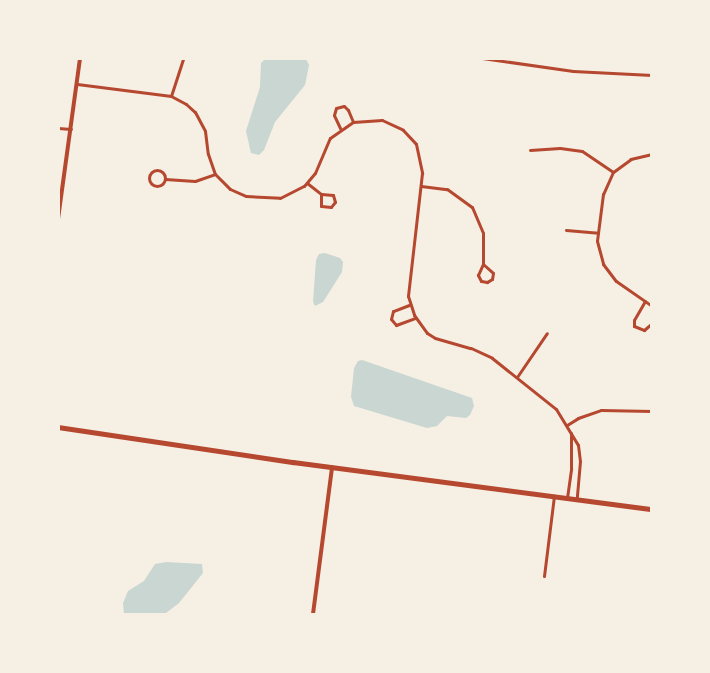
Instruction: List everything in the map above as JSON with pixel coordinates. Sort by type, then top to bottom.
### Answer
[{"type":"main road","points":[[58,427],[332,467],[651,509]]},
{"type":"street","points":[[58,219],[80,58]]},
{"type":"street","points":[[171,96],[183,58]]},
{"type":"street","points":[[482,58],[520,65],[651,75]]},
{"type":"street","points":[[520,65],[521,58]]},
{"type":"street","points":[[77,84],[171,96],[186,104],[201,121],[215,174],[237,193],[257,198],[287,196],[308,183],[324,148],[340,128],[353,122],[370,119],[382,120],[410,136],[419,152],[421,186],[409,285],[409,304],[415,318],[435,338],[483,352],[547,400],[567,425],[578,445],[580,461],[577,499]]},
{"type":"street","points":[[340,128],[334,115],[336,108],[344,106],[353,122]]},
{"type":"street","points":[[58,128],[71,129]]},
{"type":"street","points":[[530,150],[560,148],[582,151],[613,172]]},
{"type":"street","points":[[651,154],[631,159],[613,172],[603,194],[597,241],[603,264],[616,281],[651,306]]},
{"type":"street","points":[[154,171],[161,171],[165,179],[162,185],[155,186],[150,182],[150,176],[154,171]]},
{"type":"street","points":[[165,179],[195,181],[215,174]]},
{"type":"street","points":[[308,183],[321,194],[333,195],[335,201],[331,207],[321,206],[321,194]]},
{"type":"street","points":[[421,186],[453,191],[472,207],[483,233],[483,264],[478,278],[483,282],[489,282],[493,273],[483,264]]},
{"type":"street","points":[[566,230],[598,233]]},
{"type":"street","points":[[645,301],[634,320],[634,326],[644,330],[651,323]]},
{"type":"street","points":[[409,304],[393,311],[391,319],[396,325],[401,325],[415,318]]},
{"type":"street","points":[[517,377],[547,333]]},
{"type":"street","points":[[567,425],[578,418],[601,410],[651,411]]},
{"type":"street","points":[[567,498],[571,468],[571,432]]},
{"type":"street","points":[[313,615],[332,467]]},
{"type":"street","points":[[544,576],[554,496]]},
{"type":"shaded area","points":[[265,59],[306,59],[309,65],[305,85],[275,122],[264,150],[259,155],[251,153],[246,131],[260,87],[261,63]]},
{"type":"shaded area","points":[[325,253],[340,258],[343,262],[342,272],[323,302],[315,306],[313,302],[316,260],[319,254]]},
{"type":"shaded area","points":[[362,360],[472,398],[474,406],[470,415],[466,418],[447,416],[437,426],[427,428],[354,406],[351,397],[354,368],[358,361]]},
{"type":"shaded area","points":[[166,562],[202,564],[203,573],[179,603],[166,613],[124,614],[123,603],[128,591],[144,581],[155,564]]}]
